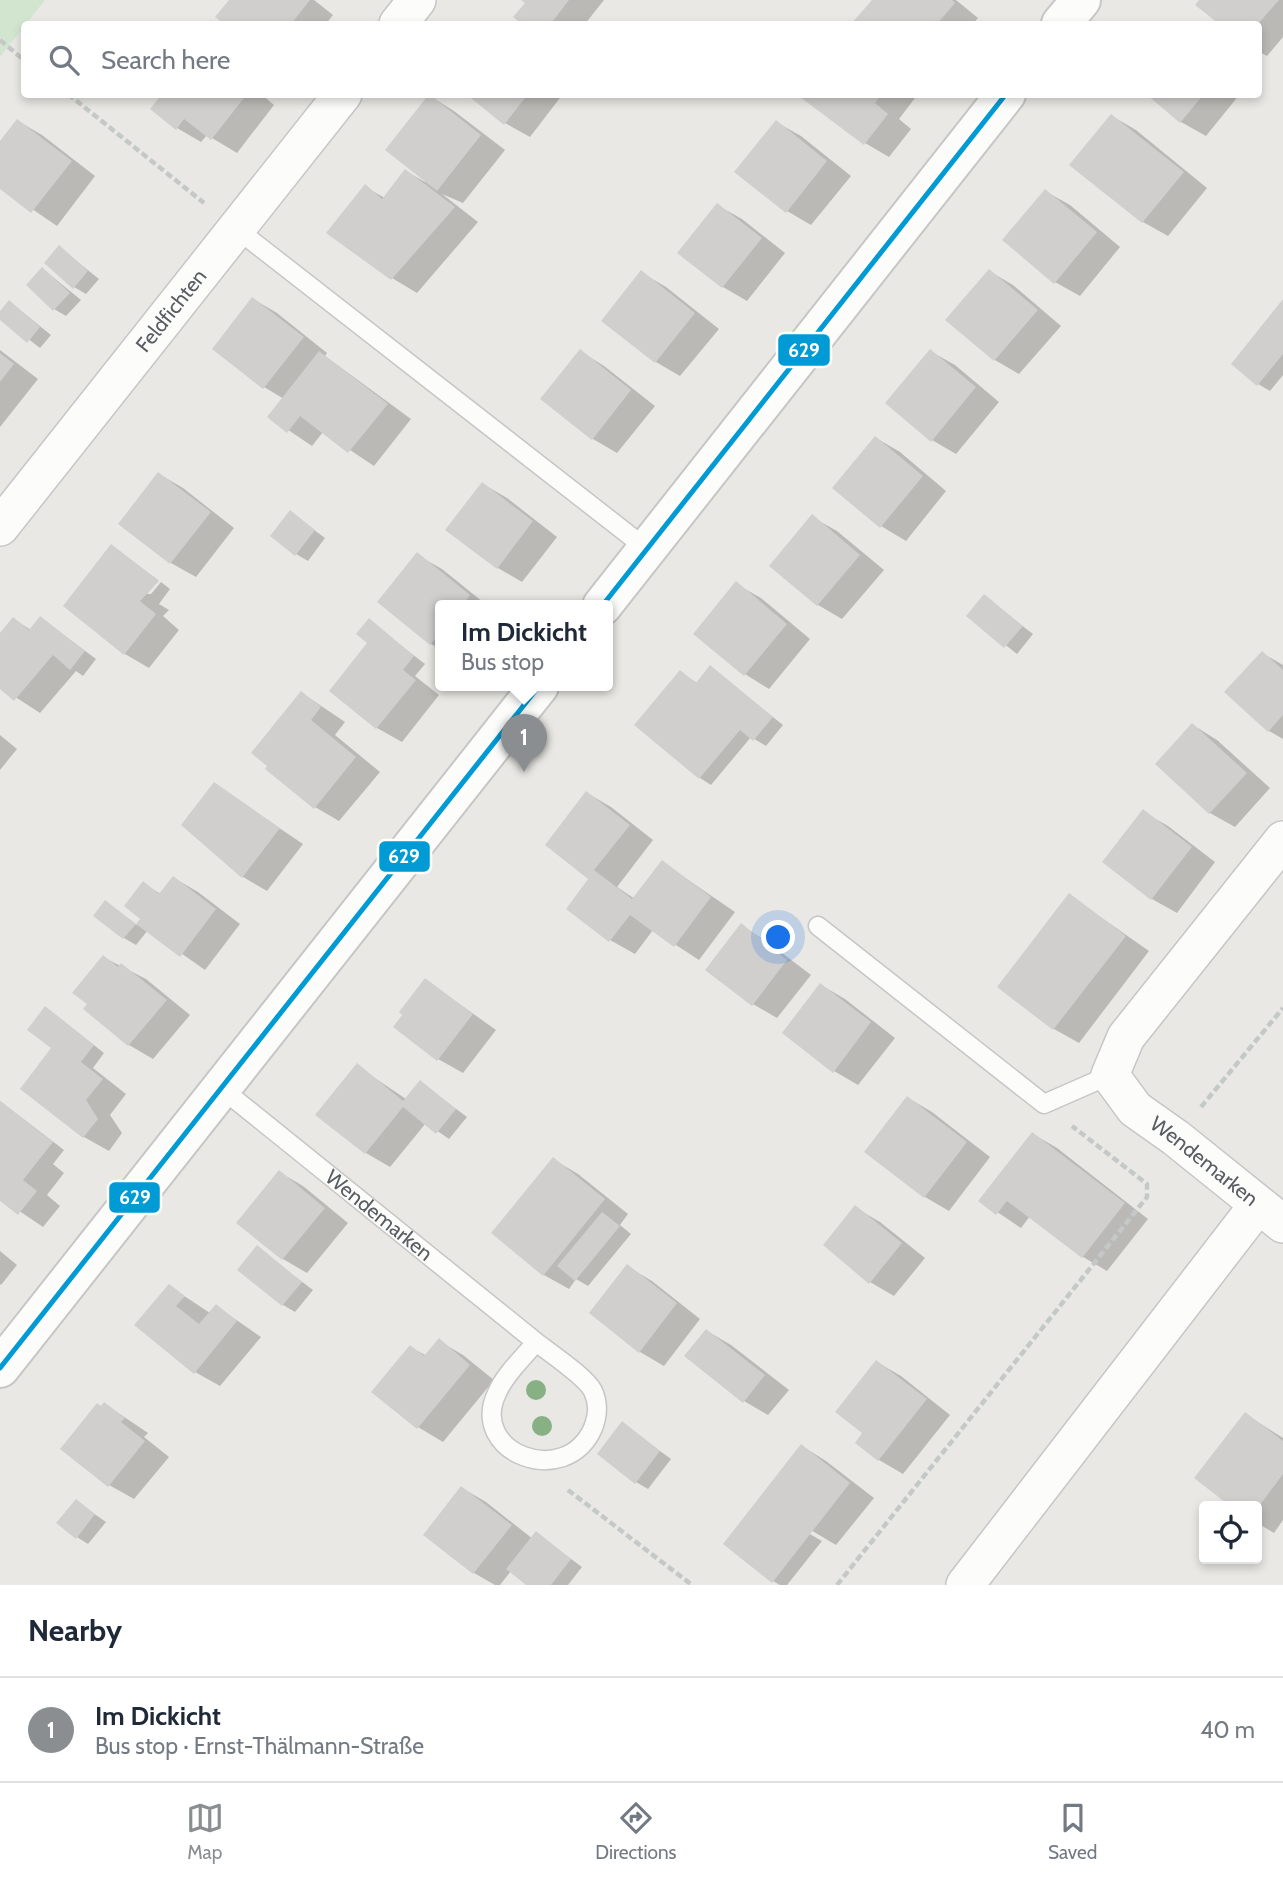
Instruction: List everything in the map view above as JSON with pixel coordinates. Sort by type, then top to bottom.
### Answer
[{"type":"street","points":[[400,21],[417,0]]},
{"type":"street","points":[[1064,21],[1081,0]]},
{"type":"street","name":"Feldfichten","points":[[0,527],[340,98]]},
{"type":"street","points":[[607,600],[1003,98]]},
{"type":"street","points":[[0,1368],[534,691]]},
{"type":"street","points":[[1110,1074],[1126,1037],[1283,840]]},
{"type":"street","name":"Wendemarken","points":[[965,1585],[1270,1215],[1176,1138],[1135,1109],[1110,1074]]},
{"type":"lane","points":[[238,230],[647,549]]},
{"type":"lane","points":[[818,926],[1044,1104],[1110,1074]]},
{"type":"lane","name":"Wendemarken","points":[[221,1088],[592,1388],[597,1402],[597,1417],[590,1435],[578,1450],[546,1461],[529,1460]]},
{"type":"lane","points":[[529,1460],[502,1442],[494,1426],[492,1410],[496,1393],[536,1342]]},
{"type":"path","points":[[0,40],[21,58]]},
{"type":"path","points":[[73,98],[238,230]]},
{"type":"path","points":[[1176,1138],[1283,1008]]},
{"type":"path","points":[[837,1585],[1147,1197],[1147,1184],[1044,1104]]},
{"type":"path","points":[[529,1460],[692,1585]]},
{"type":"green space","points":[[0,0],[45,0],[28,21],[21,21],[21,30],[0,57]]},
{"type":"building","points":[[229,0],[310,0],[293,21],[220,21],[215,17]]},
{"type":"building","points":[[521,0],[569,0],[553,21],[518,21],[513,17],[525,3]]},
{"type":"building","points":[[872,0],[952,0],[955,3],[940,21],[854,21]]},
{"type":"building","points":[[1199,0],[1279,0],[1261,21],[1215,21],[1195,5]]},
{"type":"building","points":[[159,98],[244,98],[211,140],[184,119],[176,130],[150,109]]},
{"type":"building","points":[[426,98],[434,98],[481,135],[437,191],[385,150]]},
{"type":"building","points":[[471,98],[525,98],[504,125]]},
{"type":"building","points":[[801,98],[879,98],[875,103],[888,114],[864,145]]},
{"type":"building","points":[[1151,98],[1201,98],[1180,123]]},
{"type":"building","points":[[1111,114],[1184,172],[1142,223],[1069,165]]},
{"type":"building","points":[[17,119],[72,161],[31,213],[0,189],[0,141]]},
{"type":"building","points":[[776,120],[827,161],[786,213],[734,172]]},
{"type":"building","points":[[405,169],[455,207],[391,280],[326,233],[365,184],[382,199]]},
{"type":"building","points":[[1045,189],[1097,232],[1054,284],[1002,240]]},
{"type":"building","points":[[717,203],[762,238],[722,288],[677,253]]},
{"type":"building","points":[[59,245],[88,271],[73,289],[44,263]]},
{"type":"building","points":[[42,267],[70,293],[53,311],[26,285]]},
{"type":"building","points":[[989,269],[1038,310],[994,361],[945,320]]},
{"type":"building","points":[[641,270],[695,313],[655,363],[601,321]]},
{"type":"building","points":[[252,297],[304,337],[263,389],[212,349]]},
{"type":"building","points":[[1283,299],[1283,354],[1257,386],[1231,364]]},
{"type":"building","points":[[9,300],[40,327],[27,343],[0,320],[0,311]]},
{"type":"building","points":[[580,349],[631,390],[592,440],[540,399]]},
{"type":"building","points":[[930,349],[976,387],[931,442],[885,403]]},
{"type":"building","points":[[319,351],[388,404],[348,453],[300,416],[287,433],[267,417]]},
{"type":"building","points":[[0,353],[14,364],[0,382]]},
{"type":"building","points":[[875,436],[923,476],[880,528],[832,488]]},
{"type":"building","points":[[158,472],[211,512],[170,564],[118,524]]},
{"type":"building","points":[[482,482],[533,521],[497,569],[445,530]]},
{"type":"building","points":[[290,510],[315,530],[295,556],[270,536]]},
{"type":"building","points":[[812,514],[860,555],[817,606],[769,566]]},
{"type":"building","points":[[111,544],[159,581],[140,601],[156,614],[124,655],[63,606]]},
{"type":"building","points":[[417,552],[470,595],[466,600],[435,600],[435,639],[430,645],[377,602]]},
{"type":"building","points":[[736,581],[787,624],[744,676],[693,634]]},
{"type":"building","points":[[984,594],[1023,626],[1004,648],[966,616]]},
{"type":"building","points":[[40,616],[85,651],[70,670],[53,655],[14,701],[0,689],[0,633],[13,617],[29,630]]},
{"type":"building","points":[[369,618],[414,656],[403,670],[416,680],[376,729],[329,691],[367,643],[356,634]]},
{"type":"building","points":[[1262,651],[1283,670],[1283,715],[1268,732],[1224,692]]},
{"type":"building","points":[[710,665],[773,717],[753,741],[740,730],[699,779],[634,725],[680,670],[696,683]]},
{"type":"building","points":[[301,691],[321,707],[311,720],[356,757],[314,809],[265,769],[267,766],[251,753]]},
{"type":"building","points":[[1192,723],[1247,773],[1209,814],[1155,764]]},
{"type":"building","points":[[214,782],[280,828],[242,878],[181,825]]},
{"type":"building","points":[[586,791],[630,825],[594,870],[632,899],[662,860],[711,897],[674,947],[630,915],[609,942],[566,909],[588,879],[545,845]]},
{"type":"building","points":[[1143,809],[1192,847],[1151,900],[1102,862]]},
{"type":"building","points":[[173,876],[216,909],[180,957],[136,924],[140,919],[124,906],[143,881],[159,894]]},
{"type":"building","points":[[1069,893],[1126,936],[1053,1030],[997,987]]},
{"type":"building","points":[[105,900],[136,924],[123,939],[93,916]]},
{"type":"building","points":[[741,923],[787,960],[752,1006],[705,970]]},
{"type":"building","points":[[103,955],[118,967],[121,963],[167,1000],[128,1046],[83,1009],[87,1004],[72,993]]},
{"type":"building","points":[[425,978],[473,1014],[437,1061],[393,1027],[402,1015],[399,1012]]},
{"type":"building","points":[[820,983],[871,1022],[833,1073],[782,1033]]},
{"type":"building","points":[[45,1006],[94,1045],[81,1062],[103,1079],[86,1100],[98,1119],[83,1138],[20,1089],[51,1048],[27,1030]]},
{"type":"building","points":[[357,1063],[403,1101],[420,1080],[456,1109],[436,1134],[403,1107],[365,1154],[315,1115]]},
{"type":"building","points":[[907,1096],[967,1142],[924,1198],[864,1152]]},
{"type":"building","points":[[0,1101],[53,1142],[23,1180],[37,1191],[18,1215],[0,1201]]},
{"type":"building","points":[[1032,1132],[1125,1203],[1082,1258],[1007,1201],[996,1215],[978,1201]]},
{"type":"building","points":[[553,1157],[605,1199],[543,1276],[491,1233]]},
{"type":"building","points":[[279,1170],[325,1208],[282,1260],[236,1223]]},
{"type":"building","points":[[855,1205],[902,1243],[869,1284],[823,1245]]},
{"type":"building","points":[[602,1212],[620,1226],[575,1281],[557,1266]]},
{"type":"building","points":[[257,1245],[302,1282],[282,1306],[237,1270]]},
{"type":"building","points":[[627,1264],[677,1303],[639,1353],[589,1313]]},
{"type":"building","points":[[169,1284],[185,1296],[176,1306],[199,1324],[216,1304],[237,1321],[194,1374],[134,1325]]},
{"type":"building","points":[[706,1329],[765,1375],[743,1403],[684,1356]]},
{"type":"building","points":[[439,1338],[470,1365],[417,1429],[371,1392],[410,1345],[424,1356]]},
{"type":"building","points":[[876,1360],[927,1399],[878,1461],[855,1443],[862,1433],[835,1412]]},
{"type":"building","points":[[104,1402],[125,1418],[121,1422],[145,1441],[108,1487],[60,1449],[97,1403],[101,1406]]},
{"type":"building","points":[[1245,1412],[1283,1441],[1283,1474],[1262,1502],[1224,1501],[1194,1478]]},
{"type":"building","points":[[622,1421],[660,1451],[635,1484],[597,1454]]},
{"type":"building","points":[[801,1444],[850,1483],[772,1583],[723,1544]]},
{"type":"building","points":[[461,1486],[512,1525],[473,1574],[423,1535]]},
{"type":"building","points":[[76,1499],[95,1514],[76,1539],[56,1523]]},
{"type":"building","points":[[536,1531],[571,1559],[551,1585],[526,1585],[506,1569]]},
{"type":"transit line","name":"629","points":[[607,600],[1003,98]]},
{"type":"transit line","name":"629","points":[[0,1368],[535,691]]},
{"type":"place","name":"Im Dickicht","points":[[524,772]]}]
